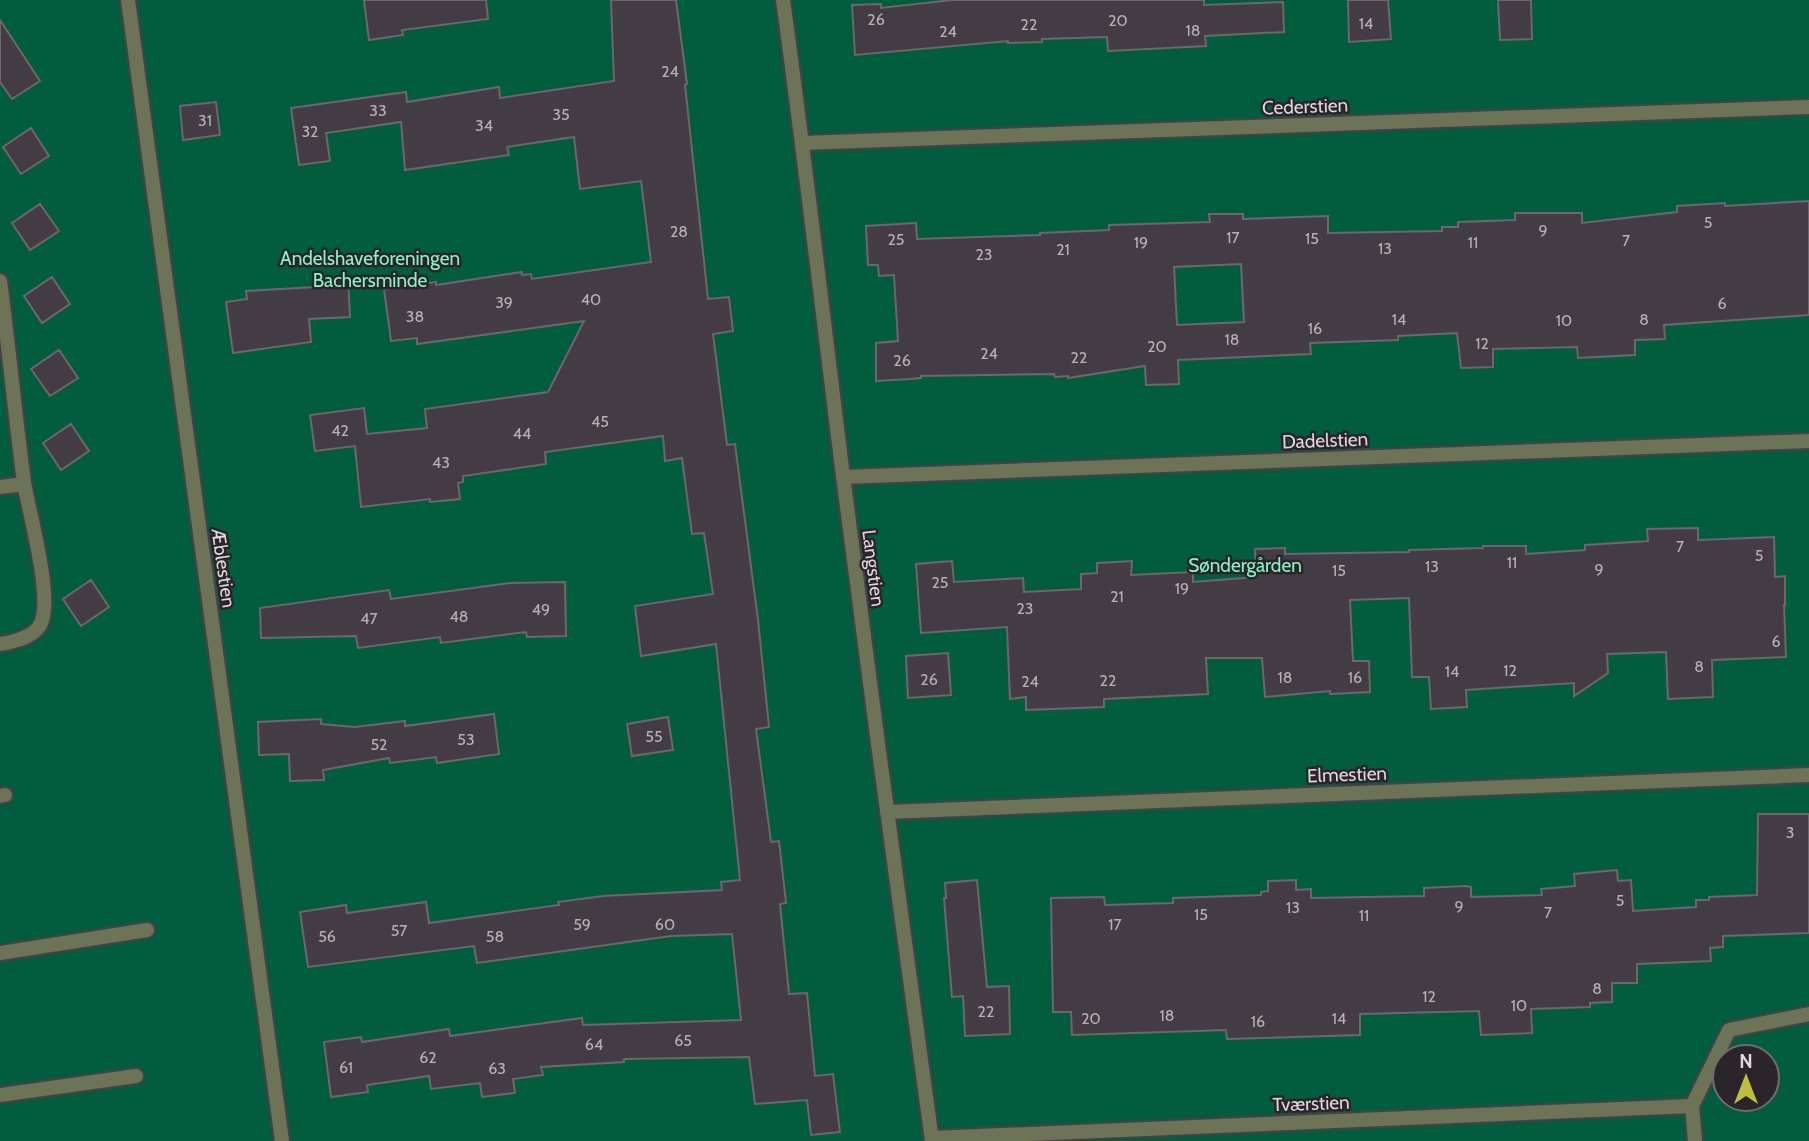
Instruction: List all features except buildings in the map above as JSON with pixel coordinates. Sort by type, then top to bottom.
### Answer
[{"type":"street","name":"Æblestien","points":[[128,0],[282,1141]]},
{"type":"street","name":"Langstien","points":[[783,0],[843,477],[932,1139]]},
{"type":"street","name":"Cederstien","points":[[803,144],[1809,107]]},
{"type":"street","points":[[0,281],[4,341],[45,609],[40,626],[23,638],[0,645]]},
{"type":"street","name":"Dadelstien","points":[[843,477],[1809,441]]},
{"type":"street","points":[[0,488],[24,484]]},
{"type":"street","name":"Elmestien","points":[[887,812],[1809,775]]},
{"type":"street","points":[[0,953],[146,930]]},
{"type":"street","points":[[1695,1141],[1692,1106],[1729,1030],[1809,1014]]},
{"type":"street","points":[[0,1095],[136,1076]]},
{"type":"street","name":"Tværstien","points":[[932,1139],[1692,1106]]},
{"type":"green space","name":"Søndergården","points":[[0,0],[1809,0],[1809,1141],[0,1141]]},
{"type":"park label","name":"Andelshaveforeningen Bachersminde","points":[[370,269]]}]
